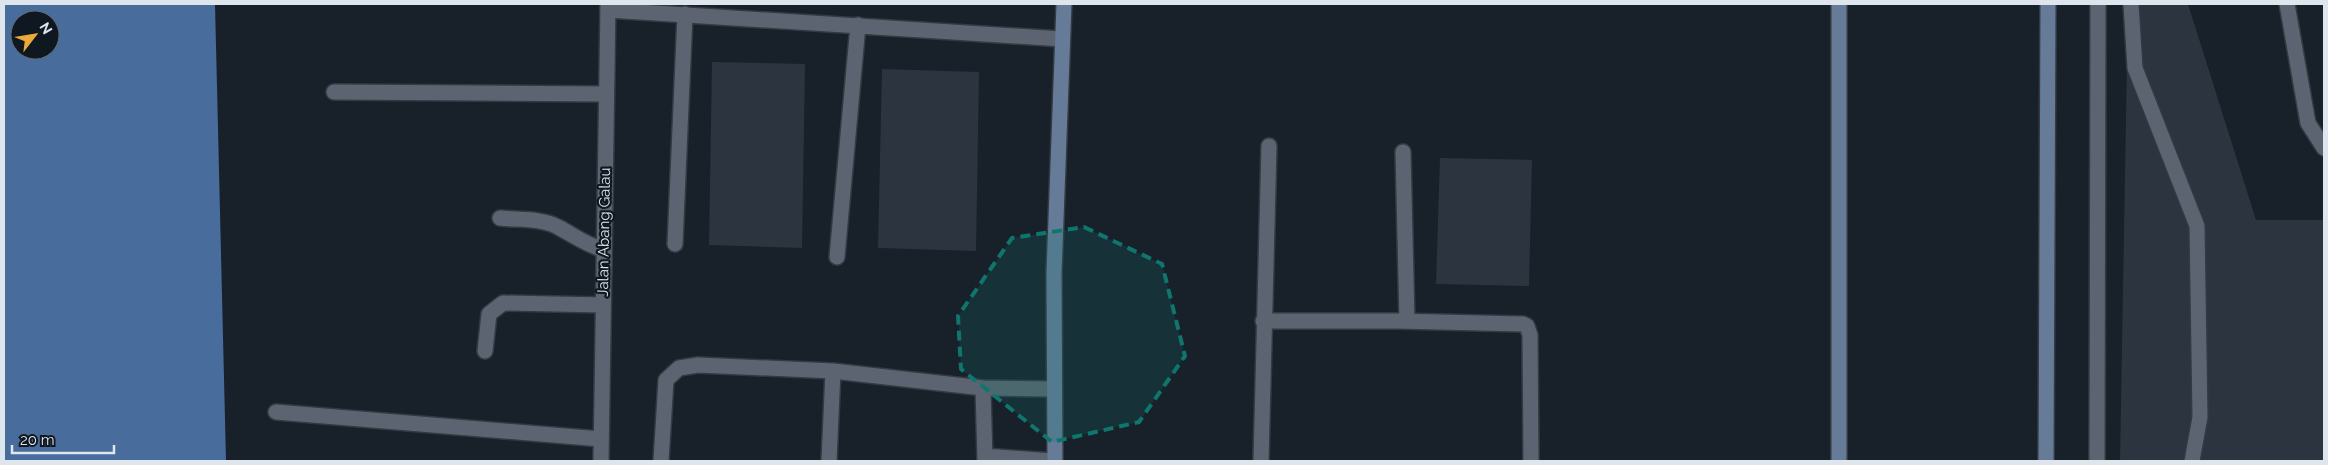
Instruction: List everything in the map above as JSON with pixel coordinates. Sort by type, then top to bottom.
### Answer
[{"type":"main road","points":[[1054,461],[1054,273],[1064,4]]},
{"type":"main road","points":[[1839,4],[1839,461]]},
{"type":"main road","points":[[2046,461],[2048,4]]},
{"type":"street","points":[[2097,461],[2098,4]]},
{"type":"street","points":[[2131,4],[2135,68],[2197,226],[2200,417],[2192,461]]},
{"type":"street","points":[[2288,4],[2308,123],[2324,148]]},
{"type":"street","points":[[608,7],[685,14],[1062,39]]},
{"type":"street","name":"Jalan Abang Galau","points":[[601,461],[605,94],[608,7]]},
{"type":"street","points":[[675,244],[685,14]]},
{"type":"street","points":[[837,257],[858,25]]},
{"type":"street","points":[[334,92],[605,94]]},
{"type":"street","points":[[1261,461],[1263,321],[1269,146]]},
{"type":"street","points":[[1403,152],[1407,322]]},
{"type":"street","points":[[500,218],[546,222],[558,226],[584,244],[604,250]]},
{"type":"street","points":[[485,351],[490,314],[503,303],[603,305]]},
{"type":"street","points":[[1263,321],[1523,324],[1527,326],[1530,335],[1531,461]]},
{"type":"street","points":[[660,461],[666,380],[679,368],[698,365],[833,371],[983,388],[1054,390]]},
{"type":"street","points":[[829,461],[833,371]]},
{"type":"street","points":[[983,388],[985,458],[1054,461]]},
{"type":"street","points":[[276,412],[601,439]]},
{"type":"highlighted area","points":[[1084,227],[1162,264],[1185,356],[1139,422],[1052,442],[961,369],[958,316],[1012,238]]},
{"type":"water","points":[[4,4],[215,4],[226,461],[4,461]]},
{"type":"building","points":[[2128,4],[2188,4],[2256,220],[2324,220],[2324,461],[2120,461]]},
{"type":"building","points":[[712,62],[805,64],[802,248],[709,245]]},
{"type":"building","points":[[882,69],[979,72],[976,251],[878,248]]},
{"type":"building","points":[[1440,158],[1532,160],[1529,286],[1436,284]]}]
